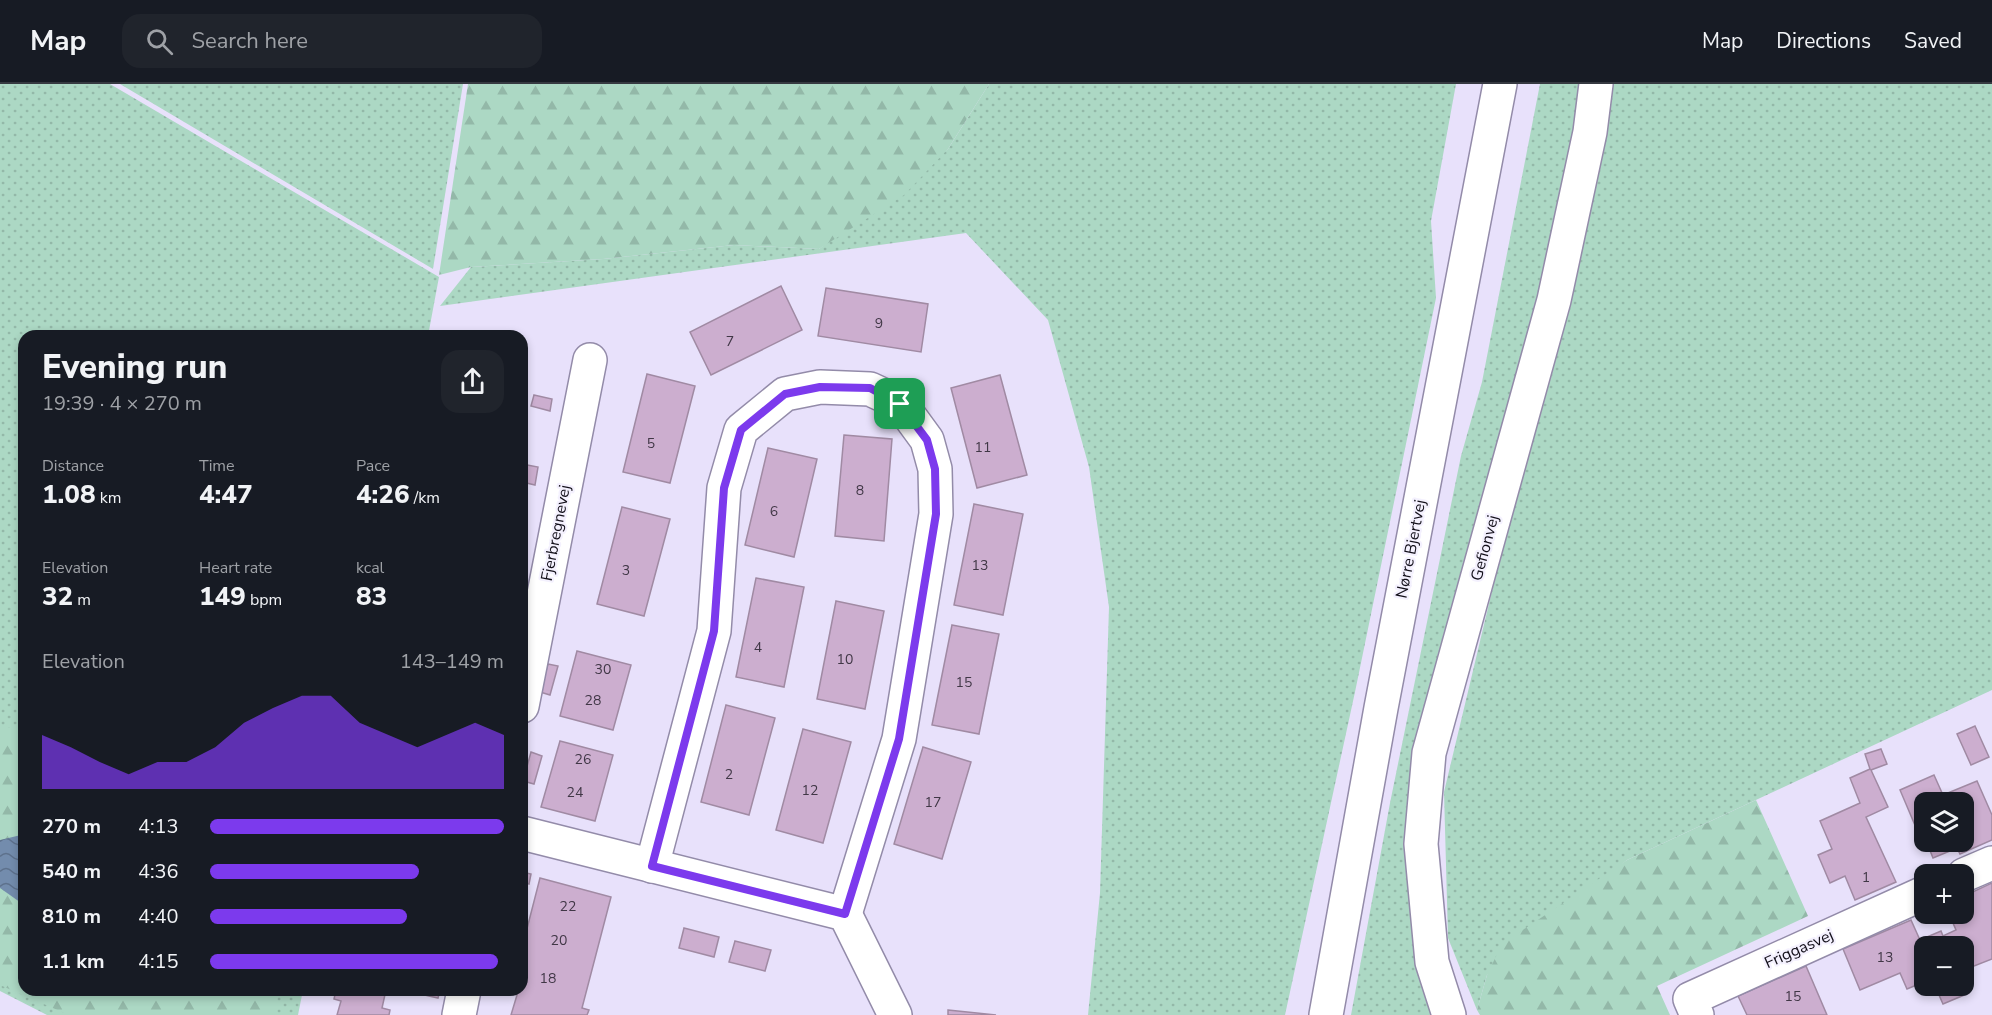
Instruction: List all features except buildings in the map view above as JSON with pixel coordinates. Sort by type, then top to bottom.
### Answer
[{"type":"street","name":"Nørre Bjertvej","points":[[1326,1015],[1381,708],[1500,84]]},
{"type":"street","name":"Gefionvej","points":[[1449,1015],[1432,962],[1421,843],[1429,753],[1554,300],[1590,132],[1596,84]]},
{"type":"street","name":"Fjerbregnevej","points":[[528,675],[590,360]]},
{"type":"street","points":[[652,866],[714,631],[724,488],[741,430],[785,394],[820,387],[870,388],[900,404],[927,440],[935,469],[936,514],[899,739],[845,914],[895,1015]]},
{"type":"street","points":[[528,835],[845,914]]},
{"type":"street","points":[[1974,870],[1992,862]]},
{"type":"street","name":"Friggasvej","points":[[1697,1015],[1690,999],[1914,898]]},
{"type":"street","points":[[459,1015],[463,996]]},
{"type":"green space","points":[[0,84],[110,84],[439,277],[429,330],[18,330],[18,996],[302,996],[298,1015],[47,1015],[0,991]]},
{"type":"green space","points":[[120,84],[463,84],[433,269]]},
{"type":"green space","points":[[468,84],[989,84],[948,149],[904,195],[819,249],[734,245],[603,259],[471,267],[439,275]]},
{"type":"green space","points":[[989,84],[1456,84],[1431,221],[1436,298],[1355,692],[1285,1015],[1088,1015],[1100,893],[1109,607],[1089,467],[1048,320],[966,233],[440,306],[471,267],[603,259],[734,245],[819,249],[948,149]]},
{"type":"green space","points":[[1540,84],[1583,84],[1553,254],[1426,732],[1433,1015],[1351,1015],[1390,803],[1461,456],[1482,382]]},
{"type":"green space","points":[[1604,84],[1992,84],[1992,690],[1627,860],[1487,975],[1477,1010],[1448,938],[1444,792],[1498,566],[1581,255]]},
{"type":"green space","points":[[18,727],[18,837],[0,840],[0,729]]},
{"type":"green space","points":[[1756,800],[1808,916],[1657,986],[1670,1015],[1480,1015],[1477,1010],[1487,975],[1502,944],[1627,860]]},
{"type":"green space","points":[[0,888],[18,901],[18,993],[0,985]]},
{"type":"green space","points":[[25,996],[278,996],[274,1015],[69,1015]]},
{"type":"water","points":[[18,836],[18,901],[0,888],[0,840]]},
{"type":"route","points":[[820,387],[870,388],[900,404],[927,440],[935,469],[936,514],[899,739],[845,914],[652,866],[714,631],[724,488],[741,430],[785,394],[820,387]]}]
